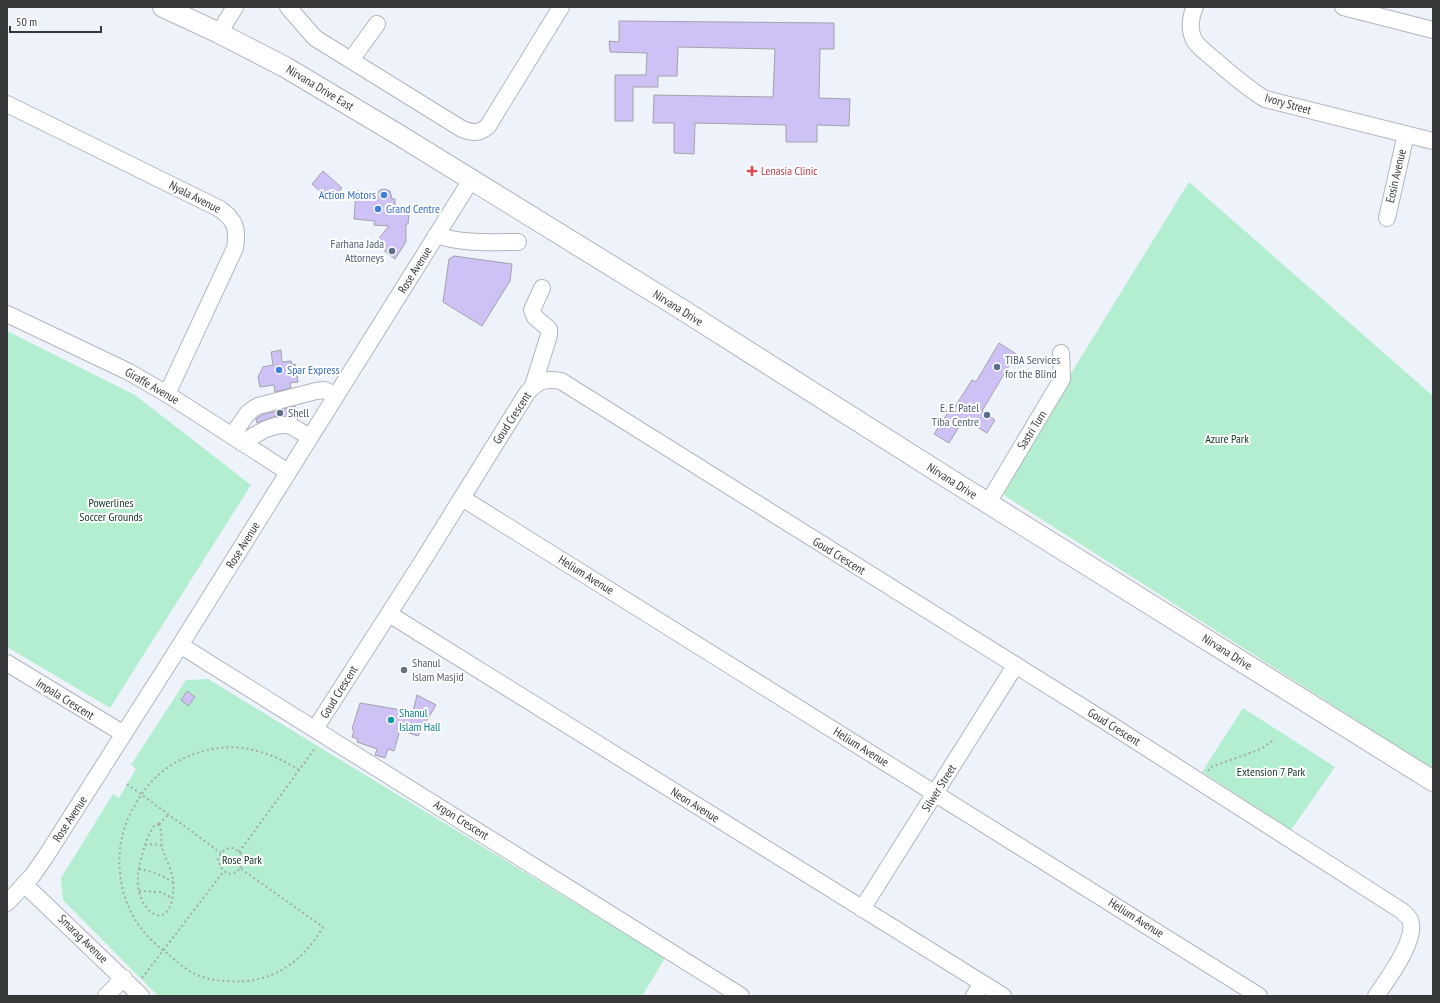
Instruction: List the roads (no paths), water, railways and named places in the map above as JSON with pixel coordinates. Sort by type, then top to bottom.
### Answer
[{"type":"main road","name":"Nirvana Drive East","points":[[163,7],[219,33],[285,67],[471,180]]},
{"type":"main road","name":"Nirvana Drive","points":[[471,180],[678,307],[1433,781]]},
{"type":"street","points":[[219,33],[234,7]]},
{"type":"street","points":[[288,7],[315,38],[462,129],[477,133],[488,126],[561,7]]},
{"type":"street","name":"Ivory Street","points":[[1195,7],[1191,21],[1191,32],[1194,40],[1203,50],[1245,86],[1265,99],[1433,141]]},
{"type":"street","points":[[1343,7],[1433,30]]},
{"type":"street","points":[[351,60],[377,24]]},
{"type":"street","name":"Nyala Avenue","points":[[7,104],[220,209],[229,216],[235,225],[237,236],[235,248],[167,394]]},
{"type":"street","name":"Eosin Avenue","points":[[1387,218],[1406,134]]},
{"type":"street","name":"Rose Avenue","points":[[7,903],[46,856],[471,180]]},
{"type":"street","points":[[436,235],[462,242],[518,242]]},
{"type":"street","points":[[533,386],[549,335],[549,329],[535,317],[532,310],[542,288]]},
{"type":"street","name":"Giraffe Avenue","points":[[7,314],[100,357],[167,394],[288,472]]},
{"type":"street","name":"Sastri Turn","points":[[988,503],[1062,379],[1061,353]]},
{"type":"street","name":"Goud Crescent","points":[[315,729],[389,614],[527,393],[533,386],[542,381],[551,379],[561,381],[1402,910],[1410,921],[1412,929],[1411,937],[1406,949],[1376,996]]},
{"type":"street","points":[[237,439],[246,414],[258,406],[316,390],[324,390],[336,395]]},
{"type":"street","points":[[237,439],[266,429],[284,425],[310,437]]},
{"type":"street","name":"Helium Avenue","points":[[462,498],[730,664],[1259,996]]},
{"type":"street","name":"Neon Avenue","points":[[389,614],[862,909],[978,989],[1003,996]]},
{"type":"street","name":"Argon Crescent","points":[[180,645],[731,993]]},
{"type":"street","name":"Impala Crescent","points":[[7,663],[124,734]]},
{"type":"street","name":"Silwer Street","points":[[862,909],[1015,666]]},
{"type":"street","name":"Smarag Avenue","points":[[24,884],[133,987]]},
{"type":"street","points":[[106,996],[133,987]]},
{"type":"place","name":"Lenasia Clinic","points":[[752,171]]},
{"type":"place","name":"Action Motors","points":[[384,195]]},
{"type":"place","name":"Grand Centre","points":[[378,209]]},
{"type":"place","name":"Farhana Jada Attorneys","points":[[392,251]]},
{"type":"place","name":"TIBA Services for the Blind","points":[[997,367]]},
{"type":"place","name":"Spar Express","points":[[279,370]]},
{"type":"place","name":"Shell","points":[[280,413]]},
{"type":"place","name":"E. E. Patel Tiba Centre","points":[[987,415]]},
{"type":"place","name":"Shanul Islam Masjid","points":[[404,670]]},
{"type":"place","name":"Shanul Islam Hall","points":[[391,720]]},
{"type":"park label","name":"Azure Park","points":[[1227,439]]},
{"type":"park label","name":"Powerlines Soccer Grounds","points":[[111,510]]},
{"type":"park label","name":"Extension 7 Park","points":[[1271,772]]},
{"type":"park label","name":"Rose Park","points":[[242,860]]}]
